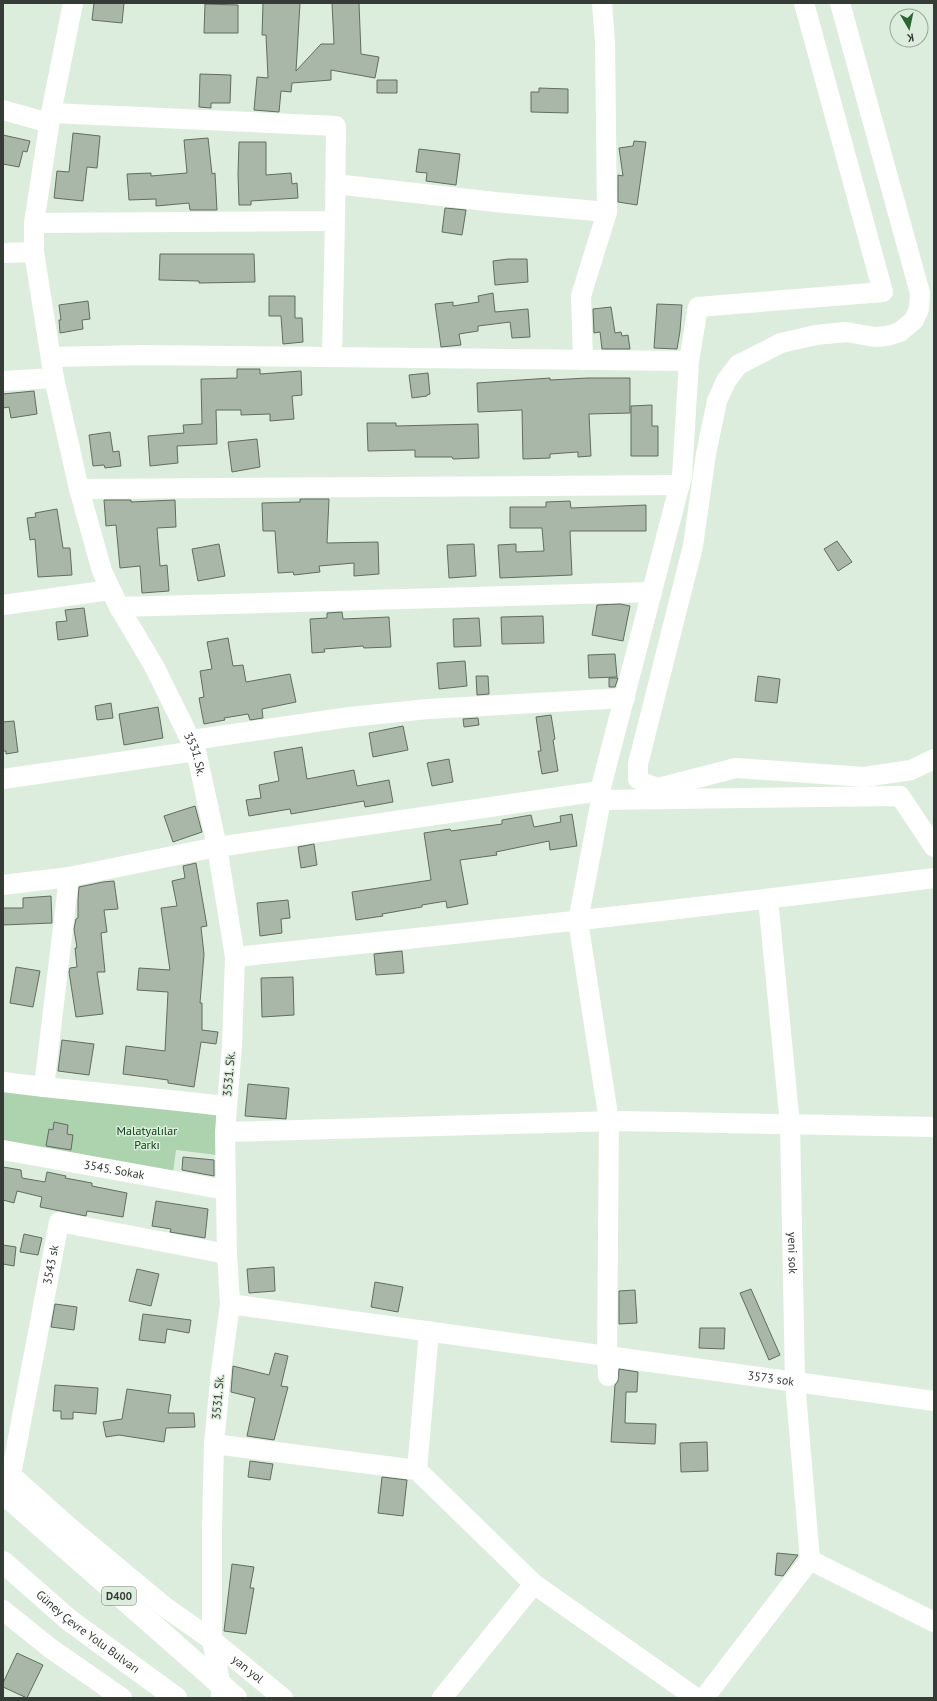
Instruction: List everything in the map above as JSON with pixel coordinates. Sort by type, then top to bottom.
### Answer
[{"type":"highway","name":"D400","points":[[6,1479],[226,1694]]},
{"type":"highway","name":"Güney Çevre Yolu Bulvarı","points":[[3,1562],[69,1620],[176,1698]]},
{"type":"street","name":"3531. Sk.","points":[[73,3],[50,118],[34,223],[34,252],[54,378],[79,489],[102,571],[115,599],[154,666],[194,746],[217,847],[235,957],[232,1045],[225,1132],[227,1254],[230,1304],[221,1371],[214,1444],[212,1530],[212,1640],[226,1694]]},
{"type":"street","points":[[583,360],[581,296],[607,212],[605,42],[602,3]]},
{"type":"street","points":[[608,1376],[609,1121],[578,921],[600,795],[682,476],[689,361],[698,307],[883,292],[804,3]]},
{"type":"street","points":[[840,3],[920,293],[919,309],[914,320],[900,332],[887,336],[875,337],[846,332],[816,335],[781,343],[738,365],[726,381],[717,401],[706,454],[693,546],[638,764],[638,779],[646,784],[658,788],[736,768],[864,777],[911,770],[934,759]]},
{"type":"street","points":[[3,110],[50,118],[336,126],[332,357]]},
{"type":"street","points":[[335,184],[495,202],[607,212]]},
{"type":"street","points":[[34,223],[335,221]]},
{"type":"street","points":[[3,253],[34,252]]},
{"type":"street","points":[[51,357],[144,355],[689,361]]},
{"type":"street","points":[[3,381],[54,378]]},
{"type":"street","points":[[79,489],[680,485]]},
{"type":"street","points":[[3,605],[115,599],[652,592]]},
{"type":"street","points":[[3,780],[350,717],[412,711],[625,698]]},
{"type":"street","points":[[3,885],[69,877],[217,847],[600,795],[900,796],[934,847]]},
{"type":"street","points":[[44,1087],[69,877]]},
{"type":"street","points":[[235,957],[578,921],[934,878]]},
{"type":"street","name":"yeni sok","points":[[768,899],[790,1124],[795,1382],[810,1560]]},
{"type":"street","points":[[3,1082],[227,1106]]},
{"type":"street","points":[[225,1132],[609,1121],[934,1127]]},
{"type":"street","name":"3545. Sokak","points":[[3,1150],[226,1190]]},
{"type":"street","name":"3543 sk","points":[[6,1479],[59,1222],[227,1254]]},
{"type":"street","name":"3573 sok","points":[[230,1304],[934,1401]]},
{"type":"street","points":[[417,1470],[429,1331]]},
{"type":"street","points":[[214,1444],[417,1470],[534,1584],[696,1698]]},
{"type":"street","name":"yan yol","points":[[6,1479],[69,1527],[165,1607],[212,1640],[283,1698]]},
{"type":"street","points":[[704,1698],[810,1560],[934,1622]]},
{"type":"street","points":[[442,1698],[534,1584]]},
{"type":"street","points":[[3,1610],[50,1648],[122,1698]]},
{"type":"green space","name":"Malatyalılar Parkı","points":[[3,1088],[220,1116],[217,1155],[176,1150],[173,1173],[3,1146]]},
{"type":"building","points":[[94,3],[124,3],[122,23],[92,20]]},
{"type":"building","points":[[263,3],[300,3],[296,71],[321,44],[334,44],[332,3],[359,3],[361,54],[379,57],[375,78],[331,70],[331,80],[292,83],[291,92],[281,91],[279,112],[254,110],[257,77],[268,78],[266,35],[262,35]]},
{"type":"building","points":[[205,4],[238,5],[238,33],[204,33]]},
{"type":"building","points":[[200,74],[231,75],[230,103],[211,103],[211,108],[199,107]]},
{"type":"building","points":[[377,80],[397,80],[397,93],[377,93]]},
{"type":"building","points":[[539,88],[568,89],[568,113],[531,112],[531,92],[539,92]]},
{"type":"building","points":[[73,133],[100,136],[97,168],[87,167],[83,201],[54,198],[57,171],[69,172]]},
{"type":"building","points":[[3,135],[30,141],[27,152],[23,151],[19,167],[3,164]]},
{"type":"building","points":[[208,138],[212,174],[215,173],[217,210],[190,210],[189,203],[156,206],[156,199],[129,200],[127,174],[151,173],[151,176],[187,173],[184,140]]},
{"type":"building","points":[[634,141],[646,142],[637,205],[618,202],[618,175],[623,176],[619,148],[633,146]]},
{"type":"building","points":[[239,142],[266,142],[266,175],[291,173],[292,184],[297,183],[298,198],[251,201],[251,205],[239,205]]},
{"type":"building","points":[[419,149],[460,154],[456,185],[426,181],[427,173],[416,172]]},
{"type":"building","points":[[445,208],[466,210],[462,235],[442,232]]},
{"type":"building","points":[[160,254],[254,254],[255,282],[199,283],[199,281],[159,280]]},
{"type":"building","points":[[527,259],[528,282],[495,285],[493,261]]},
{"type":"building","points":[[493,293],[495,312],[528,309],[530,337],[512,338],[510,322],[478,326],[478,331],[459,334],[461,345],[441,347],[435,304],[453,302],[453,306],[479,302],[478,296]]},
{"type":"building","points":[[269,296],[295,296],[295,318],[302,318],[303,342],[283,344],[281,316],[269,316]]},
{"type":"building","points":[[88,301],[90,319],[82,320],[83,329],[60,333],[59,320],[61,320],[59,305]]},
{"type":"building","points":[[657,304],[682,305],[677,349],[654,348]]},
{"type":"building","points":[[611,307],[615,333],[621,332],[622,336],[628,335],[630,349],[602,349],[600,332],[594,333],[593,309]]},
{"type":"building","points":[[237,369],[260,369],[260,374],[301,371],[302,395],[292,396],[294,419],[270,421],[270,414],[241,415],[241,410],[216,410],[217,444],[177,446],[178,463],[150,466],[148,436],[184,433],[183,425],[202,424],[201,379],[237,378]]},
{"type":"building","points":[[428,373],[430,394],[427,396],[412,398],[409,375]]},
{"type":"building","points":[[550,378],[550,380],[630,378],[630,413],[589,414],[591,456],[578,457],[578,452],[550,454],[550,458],[523,459],[522,410],[478,412],[477,383]]},
{"type":"building","points":[[34,391],[37,414],[11,418],[9,407],[3,408],[3,394]]},
{"type":"building","points":[[652,405],[652,426],[658,426],[658,456],[631,456],[631,406]]},
{"type":"building","points":[[367,423],[396,423],[396,426],[478,424],[479,458],[453,459],[452,457],[415,457],[415,450],[368,451]]},
{"type":"building","points":[[110,432],[113,452],[119,451],[121,466],[105,468],[104,465],[93,466],[89,435]]},
{"type":"building","points":[[257,439],[260,467],[232,472],[228,442]]},
{"type":"building","points":[[300,499],[329,499],[327,543],[378,542],[379,574],[354,576],[354,563],[319,566],[320,572],[294,575],[293,572],[278,573],[275,531],[263,531],[262,503],[300,502]]},
{"type":"building","points":[[104,500],[131,500],[131,502],[175,500],[176,527],[157,528],[160,566],[167,565],[169,591],[142,593],[140,566],[120,568],[116,525],[106,526]]},
{"type":"building","points":[[570,501],[571,508],[646,505],[646,531],[570,531],[572,575],[500,578],[498,545],[516,544],[516,552],[544,551],[542,528],[510,528],[510,507],[546,507],[546,502]]},
{"type":"building","points":[[57,509],[63,548],[70,548],[72,575],[38,577],[35,539],[30,540],[27,518],[36,517],[35,513]]},
{"type":"building","points":[[837,541],[852,562],[838,571],[824,549]]},
{"type":"building","points":[[219,544],[225,576],[198,581],[192,549]]},
{"type":"building","points":[[474,544],[476,576],[449,578],[447,545]]},
{"type":"building","points":[[620,604],[630,606],[623,641],[592,635],[597,605]]},
{"type":"building","points":[[84,608],[88,636],[58,640],[56,622],[67,621],[65,610]]},
{"type":"building","points":[[342,612],[343,619],[389,617],[391,647],[364,648],[363,646],[324,649],[325,652],[312,653],[310,619],[327,618],[327,613]]},
{"type":"building","points":[[543,616],[544,643],[502,644],[501,617]]},
{"type":"building","points":[[479,618],[481,646],[454,647],[453,619]]},
{"type":"building","points":[[228,638],[233,666],[243,665],[246,682],[290,674],[296,702],[262,709],[263,718],[250,720],[248,714],[224,718],[225,720],[204,724],[199,698],[204,697],[200,671],[212,669],[207,642]]},
{"type":"building","points":[[615,654],[617,677],[589,678],[588,655]]},
{"type":"building","points":[[465,661],[467,686],[439,689],[437,663]]},
{"type":"building","points":[[476,676],[488,676],[489,694],[477,695]]},
{"type":"building","points":[[758,676],[780,679],[777,703],[755,701]]},
{"type":"building","points":[[609,678],[618,678],[615,687],[609,687]]},
{"type":"building","points":[[111,703],[113,718],[97,720],[95,706]]},
{"type":"building","points":[[158,707],[163,738],[124,745],[119,714]]},
{"type":"building","points":[[551,715],[558,771],[542,774],[538,751],[541,751],[536,717]]},
{"type":"building","points":[[478,718],[479,725],[464,727],[463,719]]},
{"type":"building","points":[[14,721],[18,752],[6,754],[6,751],[3,751],[3,722]]},
{"type":"building","points":[[403,726],[408,750],[373,757],[369,733]]},
{"type":"building","points":[[302,747],[307,779],[354,770],[357,786],[389,780],[393,802],[365,807],[364,801],[291,814],[290,809],[249,816],[246,800],[261,798],[259,785],[279,781],[274,752]]},
{"type":"building","points":[[449,759],[453,782],[432,786],[427,763]]},
{"type":"building","points":[[195,806],[202,832],[173,842],[164,816]]},
{"type":"building","points":[[572,814],[577,846],[550,850],[549,841],[496,852],[497,855],[460,860],[468,904],[447,908],[446,901],[382,914],[383,916],[356,920],[352,892],[431,880],[424,833],[502,824],[502,820],[531,815],[534,827],[561,822],[560,816]]},
{"type":"building","points":[[314,844],[317,865],[301,868],[298,847]]},
{"type":"building","points":[[196,863],[207,926],[201,927],[204,954],[200,1003],[202,1003],[202,1030],[218,1032],[216,1044],[201,1042],[194,1087],[168,1083],[168,1080],[123,1074],[126,1046],[165,1051],[168,992],[137,990],[139,968],[170,970],[161,908],[177,906],[172,881],[185,878],[183,866]]},
{"type":"building","points":[[114,881],[118,909],[104,910],[107,932],[101,933],[105,972],[97,972],[103,1014],[76,1017],[69,972],[70,968],[77,967],[75,948],[77,948],[74,929],[76,919],[78,918],[79,887]]},
{"type":"building","points":[[51,896],[52,923],[3,925],[3,908],[23,908],[23,898]]},
{"type":"building","points":[[288,900],[290,918],[281,919],[282,933],[260,936],[257,903]]},
{"type":"building","points":[[402,951],[404,973],[376,975],[374,954]]},
{"type":"building","points":[[16,967],[40,971],[33,1007],[10,1003]]},
{"type":"building","points":[[293,977],[294,1015],[262,1017],[261,978]]},
{"type":"building","points":[[62,1040],[94,1044],[89,1075],[58,1071]]},
{"type":"building","points":[[248,1084],[289,1088],[286,1119],[245,1116]]},
{"type":"building","points":[[54,1122],[68,1125],[67,1134],[73,1135],[71,1150],[46,1146],[49,1129],[53,1130]]},
{"type":"building","points":[[183,1157],[214,1160],[214,1176],[182,1170]]},
{"type":"building","points":[[3,1167],[21,1170],[22,1178],[45,1182],[47,1172],[66,1176],[65,1178],[92,1183],[92,1186],[127,1193],[123,1217],[87,1211],[86,1216],[40,1207],[42,1197],[17,1191],[14,1203],[3,1200]]},
{"type":"building","points":[[156,1201],[208,1209],[205,1238],[170,1232],[171,1229],[152,1226]]},
{"type":"building","points":[[24,1234],[42,1238],[38,1255],[20,1252]]},
{"type":"building","points":[[3,1245],[16,1247],[14,1266],[3,1264]]},
{"type":"building","points":[[274,1267],[275,1291],[249,1293],[247,1269]]},
{"type":"building","points":[[137,1269],[159,1274],[151,1306],[129,1301]]},
{"type":"building","points":[[375,1282],[403,1287],[398,1312],[371,1307]]},
{"type":"building","points":[[751,1289],[780,1355],[769,1360],[740,1293]]},
{"type":"building","points":[[635,1290],[637,1323],[619,1324],[619,1291]]},
{"type":"building","points":[[55,1304],[77,1307],[74,1330],[51,1327]]},
{"type":"building","points":[[143,1314],[191,1320],[189,1333],[167,1329],[165,1343],[139,1340]]},
{"type":"building","points":[[700,1328],[725,1328],[724,1349],[699,1348]]},
{"type":"building","points":[[275,1353],[288,1356],[281,1386],[288,1387],[274,1440],[247,1436],[255,1398],[231,1392],[233,1366],[269,1375]]},
{"type":"building","points":[[619,1369],[638,1372],[637,1392],[626,1392],[625,1423],[656,1424],[655,1444],[611,1442],[615,1385],[618,1381]]},
{"type":"building","points":[[55,1385],[98,1388],[96,1414],[73,1412],[73,1419],[61,1419],[61,1411],[53,1411]]},
{"type":"building","points":[[127,1389],[171,1395],[168,1413],[194,1413],[195,1427],[166,1428],[164,1442],[119,1435],[106,1437],[103,1422],[122,1419]]},
{"type":"building","points":[[707,1442],[708,1471],[681,1472],[680,1443]]},
{"type":"building","points":[[250,1461],[273,1464],[270,1480],[248,1477]]},
{"type":"building","points":[[382,1477],[407,1480],[403,1516],[378,1513]]},
{"type":"building","points":[[777,1553],[798,1555],[783,1576],[775,1575]]},
{"type":"building","points":[[232,1564],[254,1567],[250,1588],[254,1588],[246,1634],[224,1631]]},
{"type":"building","points":[[17,1653],[43,1665],[27,1698],[3,1687],[3,1683]]}]
